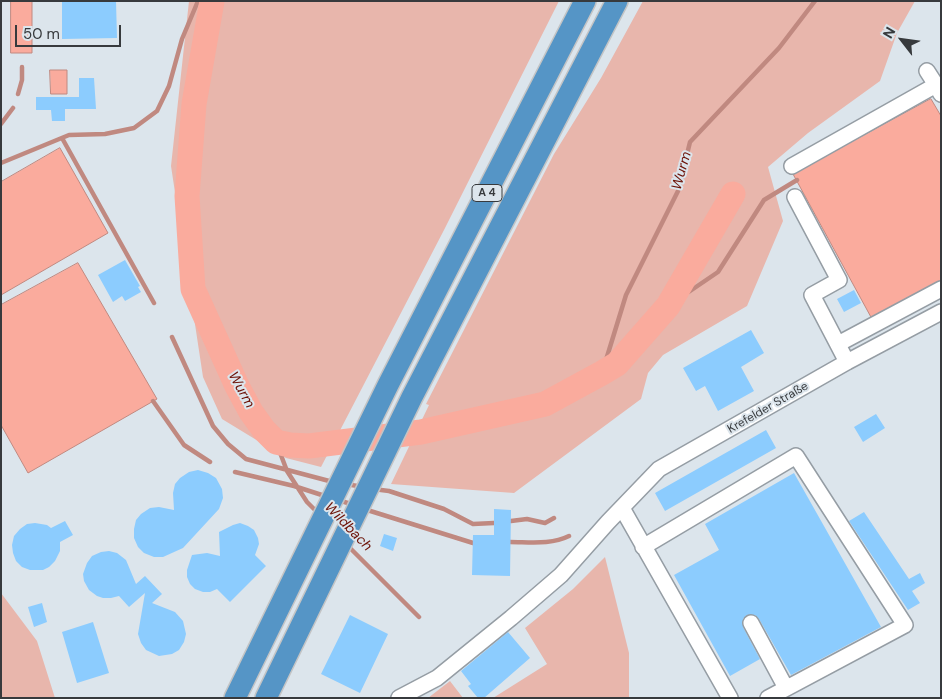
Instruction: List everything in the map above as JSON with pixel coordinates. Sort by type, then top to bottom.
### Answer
[{"type":"highway","name":"A 4","points":[[235,698],[388,385],[585,1]]},
{"type":"highway","name":"A 4","points":[[266,698],[412,397],[617,1]]},
{"type":"street","points":[[792,166],[938,90],[927,71]]},
{"type":"street","points":[[795,197],[839,280],[812,295],[847,362]]},
{"type":"street","points":[[838,344],[941,289]]},
{"type":"street","name":"Krefelder Straße","points":[[399,698],[437,678],[561,575],[608,522],[660,469],[847,362],[941,312]]},
{"type":"street","points":[[643,547],[796,456],[905,625],[768,698]]},
{"type":"street","points":[[622,508],[730,698]]},
{"type":"street","points":[[751,623],[786,688]]},
{"type":"shaded area","points":[[11,1],[32,1],[32,53],[11,53]]},
{"type":"shaded area","points":[[189,1],[559,1],[444,230],[321,467],[286,458],[222,419],[203,377],[171,166]]},
{"type":"shaded area","points":[[643,1],[915,1],[897,33],[880,81],[808,133],[768,167],[783,221],[747,306],[663,355],[648,373],[641,399],[514,493],[391,484],[429,405],[426,404],[554,154],[601,78]]},
{"type":"shaded area","points":[[50,70],[67,70],[67,94],[51,94]]},
{"type":"shaded area","points":[[931,99],[941,116],[941,281],[872,319],[793,174]]},
{"type":"shaded area","points":[[60,148],[108,233],[1,295],[1,182]]},
{"type":"shaded area","points":[[78,263],[157,399],[28,473],[1,425],[1,305]]},
{"type":"shaded area","points":[[605,557],[629,653],[629,698],[493,698],[547,664],[525,628],[573,589]]},
{"type":"shaded area","points":[[1,593],[37,641],[55,698],[1,698]]},
{"type":"shaded area","points":[[450,681],[463,698],[428,698]]},
{"type":"building","points":[[62,1],[116,1],[117,38],[62,39]]},
{"type":"building","points":[[79,78],[94,78],[96,109],[65,109],[65,121],[52,121],[51,110],[36,110],[36,97],[79,97]]},
{"type":"building","points":[[125,260],[140,286],[138,287],[141,292],[125,301],[122,296],[113,302],[98,275]]},
{"type":"building","points":[[854,290],[861,303],[844,312],[837,299]]},
{"type":"building","points":[[751,330],[764,353],[741,367],[754,391],[718,411],[705,386],[696,391],[683,368]]},
{"type":"building","points":[[876,414],[885,428],[863,442],[854,427]]},
{"type":"building","points":[[766,430],[776,448],[665,511],[655,493]]},
{"type":"building","points":[[198,470],[216,478],[222,489],[223,498],[219,509],[183,548],[163,557],[154,557],[144,553],[138,547],[134,538],[136,520],[150,508],[159,507],[174,510],[173,493],[175,484],[189,472]]},
{"type":"building","points":[[794,473],[881,627],[791,675],[759,619],[755,615],[747,615],[743,619],[743,627],[760,659],[730,676],[674,575],[719,550],[705,524]]},
{"type":"building","points":[[494,509],[511,510],[510,576],[472,575],[473,535],[494,535]]},
{"type":"building","points":[[864,512],[909,579],[920,573],[925,583],[912,591],[920,603],[908,610],[849,521]]},
{"type":"building","points":[[65,521],[73,535],[60,542],[60,551],[55,561],[49,567],[43,570],[30,570],[22,567],[16,561],[12,545],[14,536],[20,529],[27,524],[35,523],[47,525],[51,528]]},
{"type":"building","points":[[240,523],[254,530],[259,544],[255,555],[266,566],[230,602],[217,589],[203,592],[195,589],[187,577],[187,570],[192,555],[207,553],[220,556],[219,532]]},
{"type":"building","points":[[384,534],[397,538],[393,551],[380,546]]},
{"type":"building","points":[[109,551],[117,553],[126,560],[136,584],[145,576],[162,594],[152,603],[175,612],[183,621],[186,634],[179,650],[172,654],[159,656],[146,650],[141,643],[138,634],[145,593],[129,607],[119,596],[103,598],[89,590],[84,581],[83,574],[87,563],[92,556]]},
{"type":"building","points":[[42,603],[47,622],[34,627],[28,607]]},
{"type":"building","points":[[350,615],[388,634],[360,693],[321,674]]},
{"type":"building","points":[[93,622],[109,673],[77,683],[62,632]]},
{"type":"building","points":[[508,632],[530,658],[484,698],[478,698],[468,686],[471,684],[461,671]]},
{"type":"waterway","points":[[1,163],[69,135],[105,134],[134,128],[157,111],[169,86],[182,39],[198,1]]},
{"type":"waterway","name":"Wurm","points":[[212,1],[194,104],[187,196],[193,289],[237,386],[251,412],[264,430],[276,442],[309,446],[421,432],[545,404],[617,364],[668,306],[733,194]]},
{"type":"waterway","name":"Wurm","points":[[602,373],[626,295],[678,191],[690,142],[779,48],[815,1]]},
{"type":"waterway","points":[[18,94],[22,80],[22,67]]},
{"type":"waterway","points":[[1,124],[13,108]]},
{"type":"waterway","points":[[62,138],[154,303]]},
{"type":"waterway","points":[[668,306],[718,272],[764,200],[797,180]]},
{"type":"waterway","points":[[172,337],[213,426],[228,444],[246,459],[333,482]]},
{"type":"waterway","points":[[153,401],[184,445],[210,462]]},
{"type":"waterway","name":"Wildbach","points":[[276,442],[287,471],[307,502],[319,514]]},
{"type":"waterway","points":[[235,472],[294,486],[328,497]]},
{"type":"waterway","points":[[346,484],[363,487]]},
{"type":"waterway","points":[[373,489],[389,491],[444,509],[473,524],[494,523]]},
{"type":"waterway","points":[[338,500],[354,505]]},
{"type":"waterway","points":[[364,509],[473,543]]},
{"type":"waterway","points":[[511,521],[527,519],[545,523],[554,518]]},
{"type":"waterway","points":[[510,542],[548,542],[569,536]]},
{"type":"waterway","name":"Wildbach","points":[[348,546],[419,617]]}]
